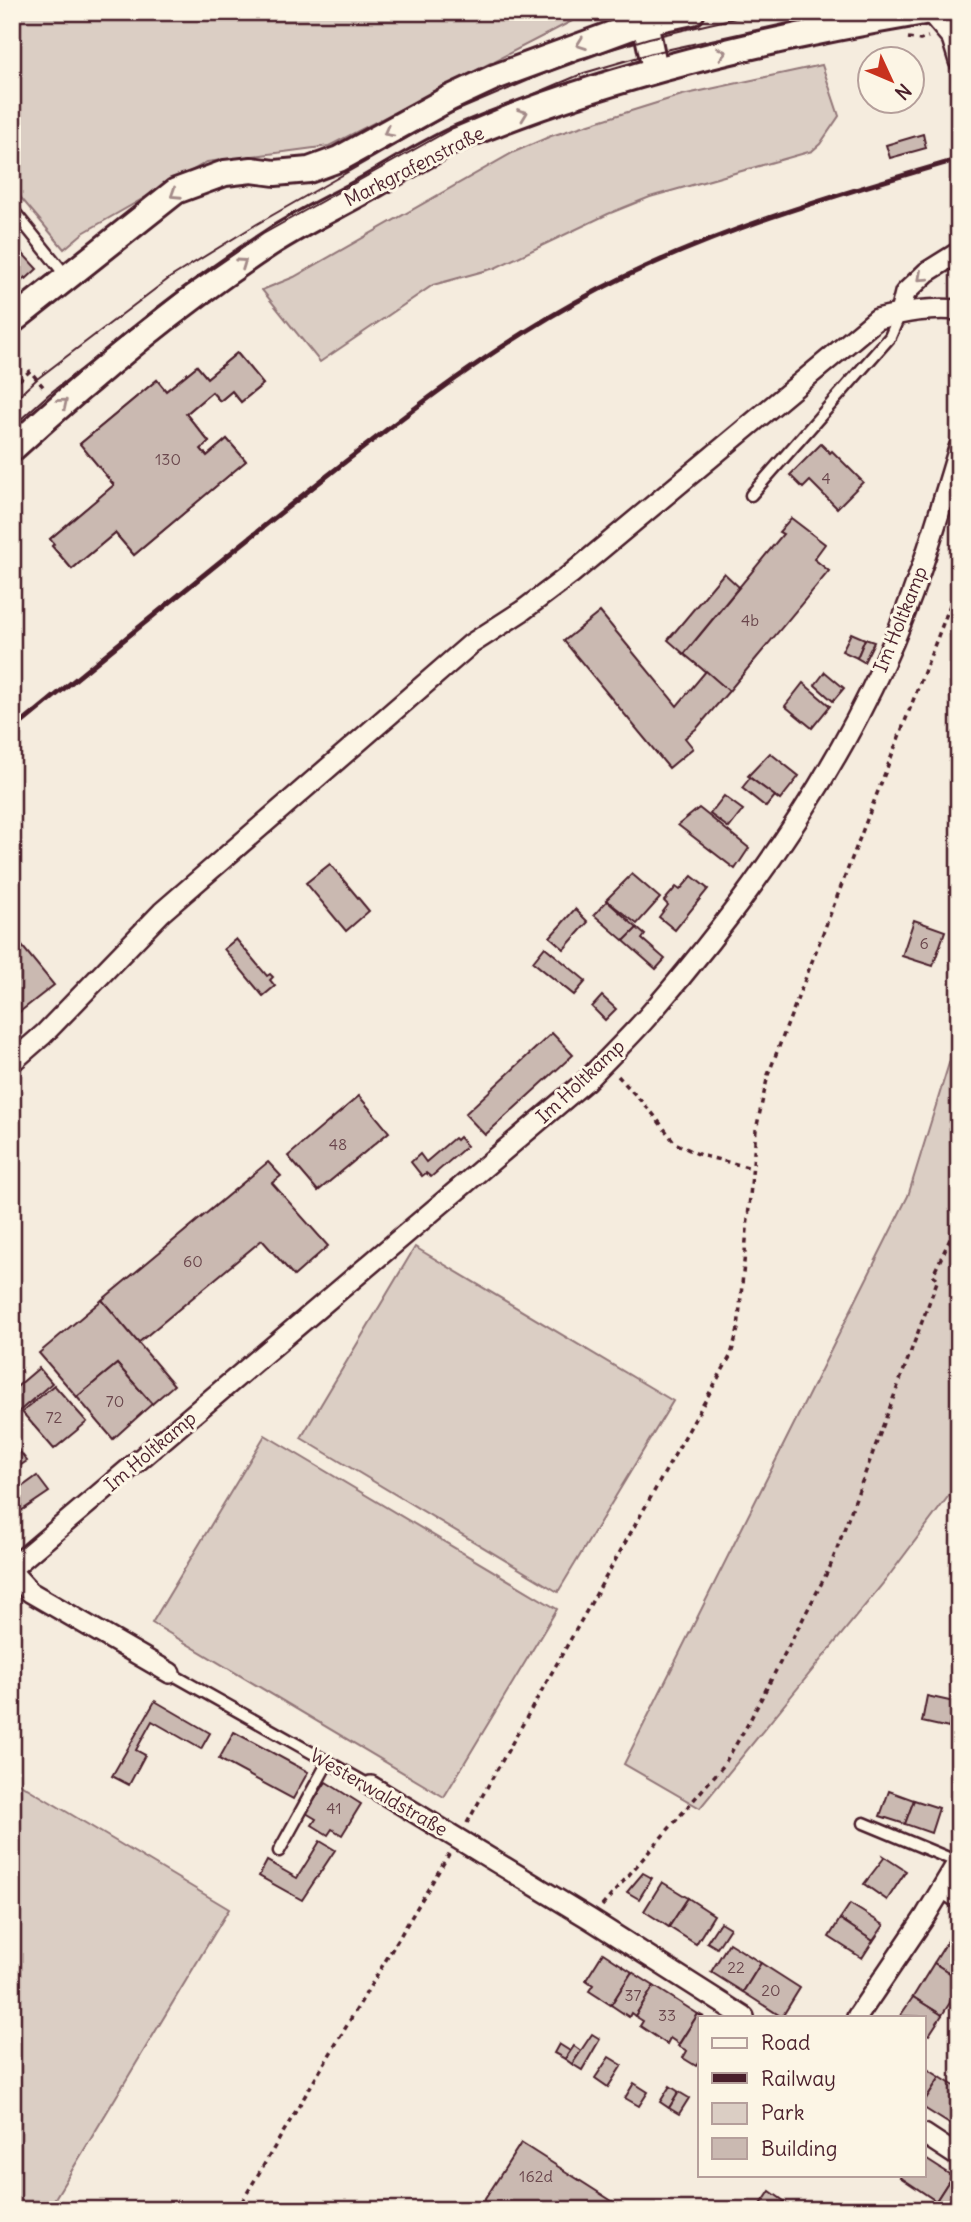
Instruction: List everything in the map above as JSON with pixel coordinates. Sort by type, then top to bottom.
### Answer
[{"type":"street","points":[[12,321],[176,191],[225,173],[309,170],[339,159],[495,76],[643,17],[692,12]]},
{"type":"street","name":"Markgrafenstraße","points":[[12,449],[58,406],[194,295],[274,240],[459,138],[548,103],[655,69],[827,28],[924,12]]},
{"type":"street","points":[[930,12],[952,38],[959,61]]},
{"type":"street","points":[[643,17],[655,69]]},
{"type":"street","points":[[900,313],[905,293],[927,272],[959,252]]},
{"type":"street","points":[[12,1062],[44,1034],[162,912],[471,644],[522,611],[571,574],[877,319],[937,307],[959,310]]},
{"type":"street","name":"Im Holtkamp","points":[[12,1570],[587,1080],[649,1016],[729,916],[782,842],[842,747],[884,662],[909,601],[959,448]]},
{"type":"street","name":"Westerwaldstraße","points":[[12,1570],[30,1592],[170,1672]]},
{"type":"street","name":"Westerwaldstraße","points":[[371,1786],[590,1919],[742,2016]]},
{"type":"street","points":[[858,2016],[958,1861]]},
{"type":"street","points":[[926,2135],[959,2157]]},
{"type":"lane","points":[[12,209],[68,278]]},
{"type":"lane","points":[[751,495],[890,337],[900,313]]},
{"type":"lane","name":"Westerwaldstraße","points":[[170,1672],[371,1786]]},
{"type":"lane","points":[[279,1851],[328,1762]]},
{"type":"lane","points":[[863,1823],[958,1861]]},
{"type":"lane","points":[[940,1891],[959,1903]]},
{"type":"path","points":[[12,374],[18,381],[30,371],[58,406]]},
{"type":"path","points":[[237,2210],[458,1839],[731,1355],[738,1329],[756,1130],[768,1075],[959,582]]},
{"type":"path","points":[[605,1061],[675,1143],[700,1155],[752,1168]]},
{"type":"path","points":[[590,1919],[723,1766],[748,1724],[830,1567],[938,1279],[933,1276],[959,1220]]},
{"type":"green space","points":[[12,12],[573,12],[572,21],[329,146],[207,162],[83,233],[64,249],[16,192],[12,182]]},
{"type":"green space","points":[[822,65],[839,116],[812,151],[650,197],[495,268],[433,285],[320,362],[262,290],[294,277],[514,152],[551,136],[682,95]]},
{"type":"green space","points":[[959,1031],[959,1482],[885,1581],[700,1808],[624,1764],[908,1196]]},
{"type":"green space","points":[[415,1247],[673,1401],[558,1592],[301,1438]]},
{"type":"green space","points":[[265,1435],[557,1609],[444,1797],[152,1623]]},
{"type":"green space","points":[[12,1779],[229,1909],[48,2210],[12,2210]]},
{"type":"building","points":[[923,134],[926,148],[890,158],[886,145]]},
{"type":"building","points":[[12,242],[37,269],[26,279],[25,277],[13,291]]},
{"type":"building","points":[[237,353],[263,384],[241,402],[232,391],[220,401],[212,392],[186,414],[209,442],[201,449],[207,456],[227,439],[246,461],[134,555],[115,533],[72,569],[52,546],[54,544],[50,539],[114,485],[80,444],[157,380],[166,391],[197,366],[207,378]],"holes":[[[174,471],[180,479],[157,498],[151,490]]]},
{"type":"building","points":[[237,353],[263,384],[241,402],[232,391],[220,401],[212,392],[186,414],[209,442],[201,449],[207,456],[227,439],[246,461],[134,555],[115,533],[72,569],[52,546],[54,544],[50,539],[114,485],[80,444],[157,380],[166,391],[197,366],[207,378]]},
{"type":"building","points":[[821,444],[830,453],[832,451],[863,482],[837,508],[810,481],[803,488],[790,475]]},
{"type":"building","points":[[791,518],[825,544],[814,559],[829,571],[729,691],[684,654],[783,534],[779,532]]},
{"type":"building","points":[[724,573],[739,587],[684,654],[668,640]]},
{"type":"building","points":[[600,612],[677,706],[706,671],[729,691],[685,738],[693,748],[669,768],[564,641]]},
{"type":"building","points":[[851,633],[865,639],[857,658],[842,651]]},
{"type":"building","points":[[865,639],[874,642],[864,662],[857,658]]},
{"type":"building","points":[[825,672],[844,688],[833,701],[815,685]]},
{"type":"building","points":[[803,683],[830,706],[812,728],[785,706]]},
{"type":"building","points":[[770,753],[799,776],[780,800],[748,776]]},
{"type":"building","points":[[750,778],[775,796],[766,807],[742,788]]},
{"type":"building","points":[[724,796],[743,810],[729,828],[710,814]]},
{"type":"building","points":[[699,808],[749,848],[735,869],[678,825]]},
{"type":"building","points":[[330,864],[369,911],[346,931],[306,883]]},
{"type":"building","points":[[632,874],[660,898],[637,924],[606,900]]},
{"type":"building","points":[[692,876],[708,889],[675,930],[659,917],[668,905],[664,901],[676,887],[680,890]]},
{"type":"building","points":[[607,901],[637,928],[624,941],[594,915]]},
{"type":"building","points":[[575,909],[588,922],[564,949],[550,937]]},
{"type":"building","points":[[914,920],[945,931],[933,966],[902,956]]},
{"type":"building","points":[[637,928],[645,935],[642,939],[665,959],[656,969],[624,941]]},
{"type":"building","points":[[236,939],[267,976],[270,974],[273,977],[270,980],[275,986],[263,996],[224,949]]},
{"type":"building","points":[[22,946],[54,985],[12,1018],[12,954]]},
{"type":"building","points":[[545,947],[586,981],[574,995],[533,962]]},
{"type":"building","points":[[602,996],[616,1009],[605,1020],[592,1007]]},
{"type":"building","points":[[552,1033],[573,1055],[485,1135],[465,1114]]},
{"type":"building","points":[[359,1096],[389,1132],[318,1191],[288,1156]]},
{"type":"building","points":[[459,1137],[467,1146],[431,1177],[426,1173],[422,1176],[411,1162],[420,1154],[426,1162],[454,1138],[456,1140]]},
{"type":"building","points":[[268,1162],[281,1176],[272,1183],[328,1246],[294,1276],[262,1240],[138,1343],[102,1300]]},
{"type":"building","points":[[102,1300],[174,1385],[152,1404],[117,1364],[77,1397],[39,1353]]},
{"type":"building","points":[[117,1364],[152,1404],[113,1439],[77,1397]]},
{"type":"building","points":[[39,1368],[52,1383],[17,1413],[12,1407],[12,1391]]},
{"type":"building","points":[[54,1385],[87,1422],[54,1449],[22,1412]]},
{"type":"building","points":[[12,1441],[27,1461],[12,1471]]},
{"type":"building","points":[[37,1476],[49,1492],[12,1517],[12,1494]]},
{"type":"building","points":[[927,1696],[954,1702],[949,1728],[922,1722]]},
{"type":"building","points":[[155,1701],[210,1733],[201,1749],[152,1721],[136,1750],[145,1755],[129,1785],[112,1776]]},
{"type":"building","points":[[954,1702],[959,1703],[959,1730],[949,1728]]},
{"type":"building","points":[[234,1732],[308,1772],[293,1799],[219,1759]]},
{"type":"building","points":[[326,1782],[361,1804],[342,1835],[332,1829],[328,1835],[312,1825],[316,1819],[306,1813]]},
{"type":"building","points":[[889,1791],[914,1800],[905,1824],[880,1816]]},
{"type":"building","points":[[914,1800],[939,1808],[931,1833],[905,1824]]},
{"type":"building","points":[[320,1841],[335,1850],[302,1900],[259,1876],[267,1861],[297,1878]]},
{"type":"building","points":[[883,1856],[906,1871],[887,1900],[864,1884]]},
{"type":"building","points":[[643,1873],[652,1878],[639,1899],[627,1892]]},
{"type":"building","points":[[662,1882],[688,1898],[669,1927],[644,1911]]},
{"type":"building","points":[[688,1898],[714,1915],[696,1944],[669,1927]]},
{"type":"building","points":[[850,1904],[884,1925],[873,1941],[840,1919]]},
{"type":"building","points":[[840,1919],[873,1941],[862,1958],[829,1937]]},
{"type":"building","points":[[720,1922],[730,1928],[717,1948],[707,1942]]},
{"type":"building","points":[[955,1929],[959,1931],[959,1979],[934,1963]]},
{"type":"building","points":[[729,1943],[761,1963],[743,1992],[711,1972]]},
{"type":"building","points":[[603,1953],[632,1972],[611,2005],[589,1991],[593,1985],[586,1980]]},
{"type":"building","points":[[761,1963],[800,1988],[783,2016],[743,1992]]},
{"type":"building","points":[[934,1963],[959,1979],[959,1989],[942,2015],[913,1997]]},
{"type":"building","points":[[632,1972],[654,1986],[635,2016],[631,2013],[629,2017],[611,2005]]},
{"type":"building","points":[[654,1986],[698,2014],[679,2044],[670,2038],[667,2044],[640,2026],[643,2021],[635,2016]]},
{"type":"building","points":[[913,1997],[942,2015],[929,2035],[926,2033],[926,2016],[900,2016]]},
{"type":"building","points":[[698,2014],[702,2016],[698,2016],[696,2066],[683,2058],[687,2051],[678,2046]]},
{"type":"building","points":[[592,2034],[600,2039],[582,2070],[572,2064]]},
{"type":"building","points":[[559,2044],[570,2051],[565,2059],[554,2053]]},
{"type":"building","points":[[574,2046],[581,2051],[572,2064],[565,2059]]},
{"type":"building","points":[[609,2057],[622,2065],[608,2087],[595,2078]]},
{"type":"building","points":[[926,2068],[940,2077],[926,2099]]},
{"type":"building","points":[[940,2077],[959,2089],[959,2130],[926,2109],[926,2099]]},
{"type":"building","points":[[634,2083],[648,2092],[639,2106],[625,2098]]},
{"type":"building","points":[[670,2086],[679,2092],[669,2108],[660,2102]]},
{"type":"building","points":[[679,2092],[689,2098],[679,2114],[669,2108]]},
{"type":"building","points":[[521,2143],[626,2210],[478,2210]]},
{"type":"building","points":[[926,2159],[952,2176],[936,2201],[900,2177],[926,2176]]},
{"type":"building","points":[[952,2176],[959,2181],[959,2210],[950,2210],[936,2201]]},
{"type":"building","points":[[770,2191],[784,2201],[778,2210],[766,2210],[760,2206]]},
{"type":"tram line","points":[[12,402],[37,379],[171,277],[257,224],[449,114],[579,59],[649,38],[761,12]]},
{"type":"tram line","points":[[12,427],[49,394],[180,291],[263,234],[453,128],[584,73],[652,53],[838,12]]},
{"type":"railway","points":[[12,731],[355,454],[457,378],[563,309],[643,268],[731,231],[821,200],[959,159]]}]
